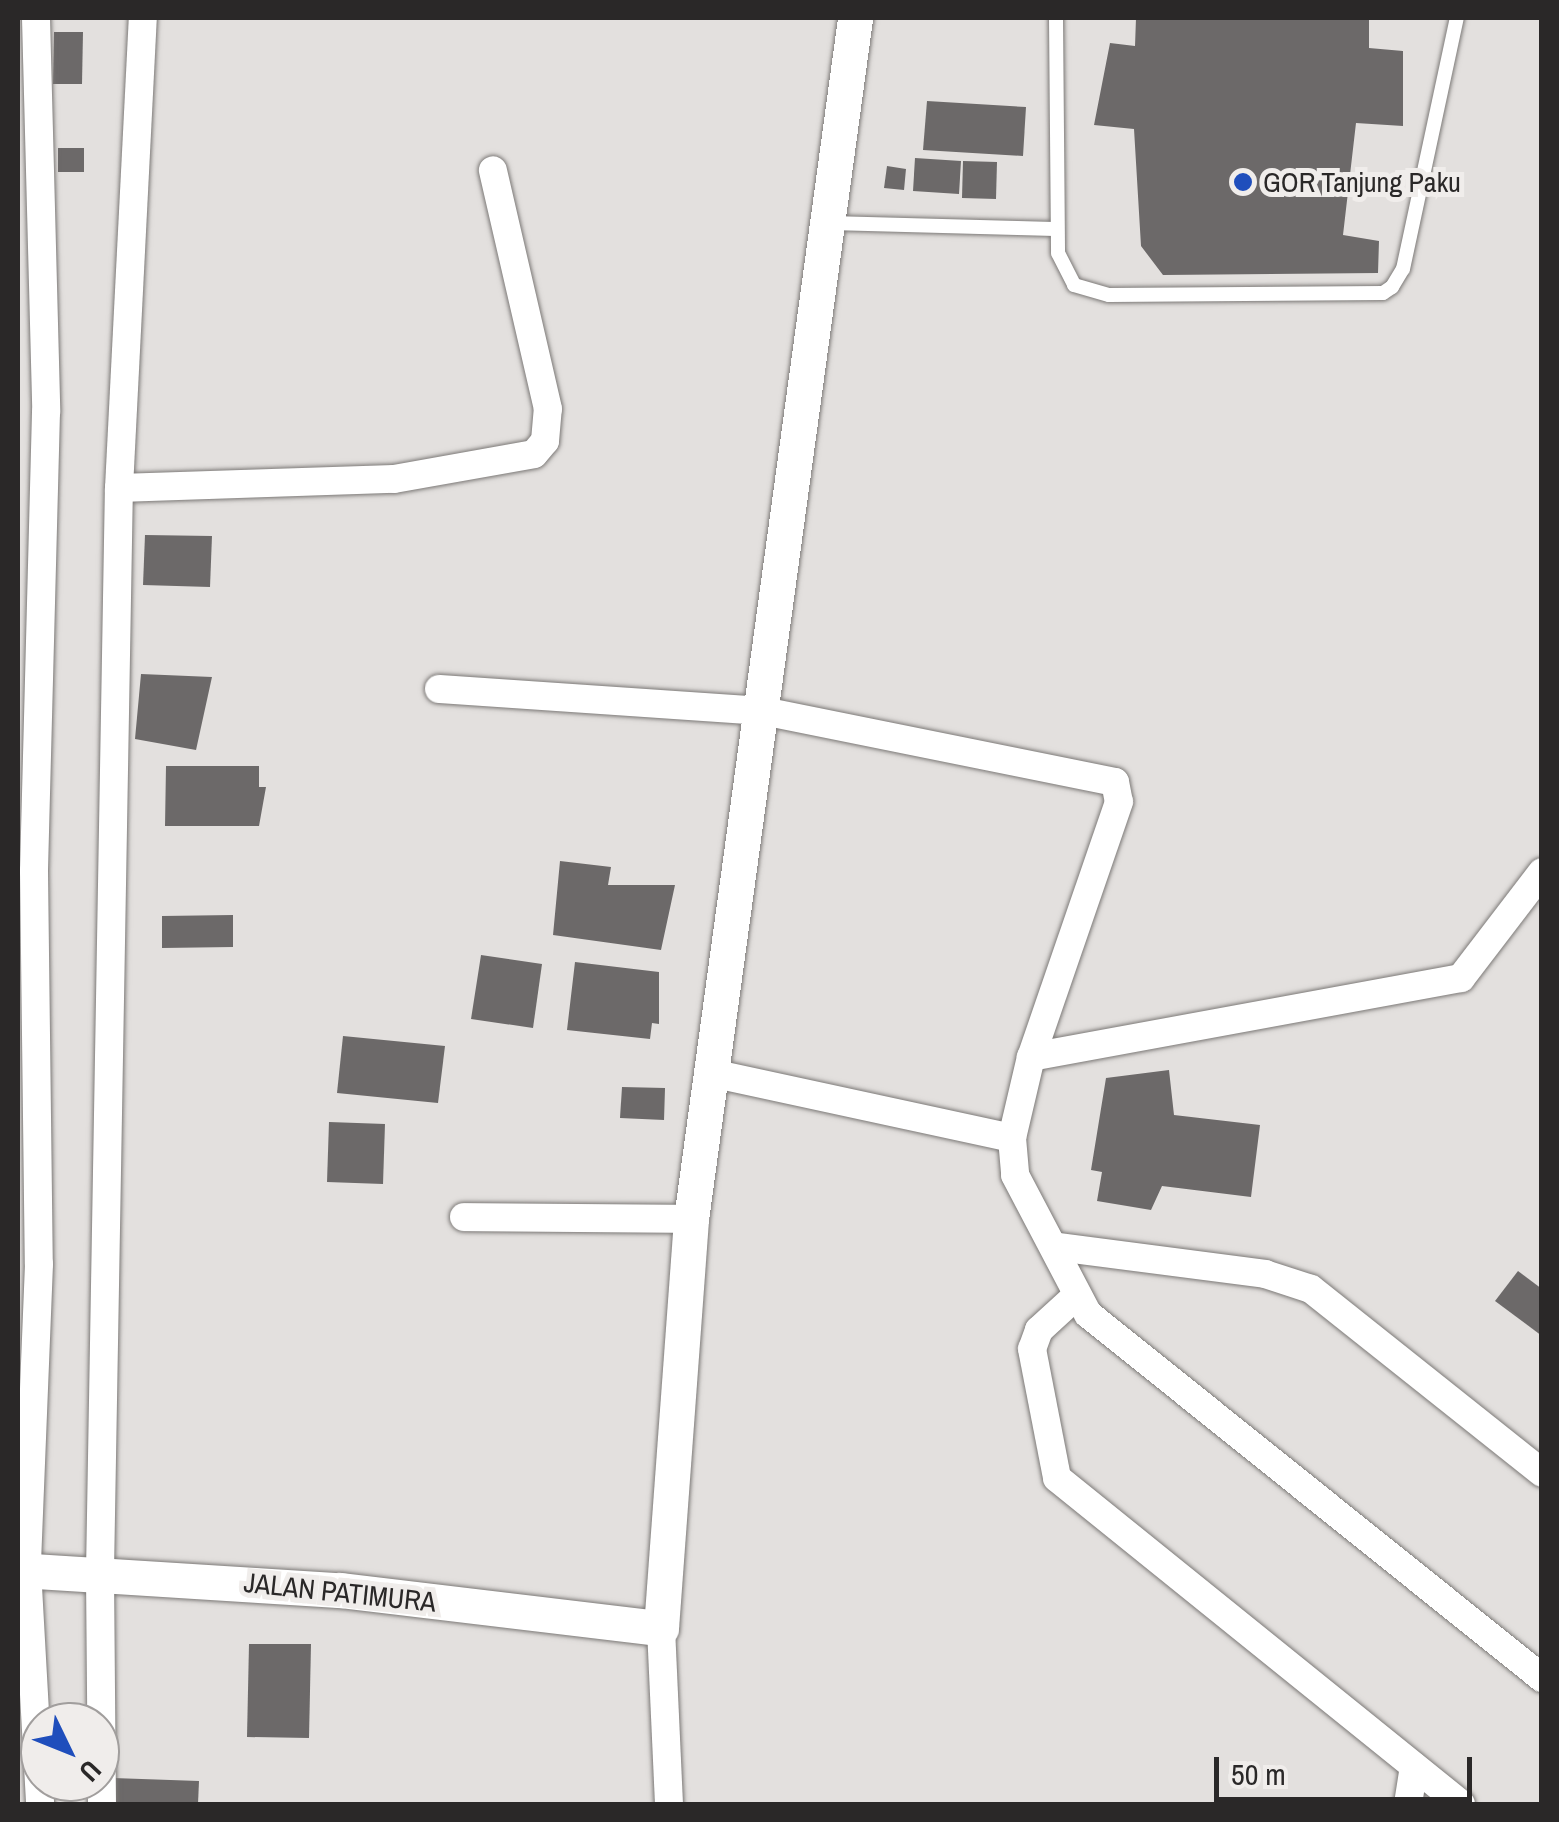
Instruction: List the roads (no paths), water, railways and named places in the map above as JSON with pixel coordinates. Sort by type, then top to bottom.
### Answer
[{"type":"street","points":[[36,18],[46,412],[26,872],[28,1264],[22,1570],[40,1804]]},
{"type":"street","points":[[102,1804],[100,1572],[119,488],[143,18]]},
{"type":"street","points":[[669,1804],[661,1628],[690,1218],[763,711],[855,18]]},
{"type":"street","points":[[119,488],[394,479],[534,454],[545,441],[548,408],[493,170]]},
{"type":"street","points":[[18,414],[46,412]]},
{"type":"street","points":[[439,690],[763,711],[1115,782],[1119,802],[1031,1057],[1012,1138],[1015,1176],[1058,1247],[1075,1297],[1218,1421],[1542,1678]]},
{"type":"street","points":[[1031,1057],[1462,978],[1542,872]]},
{"type":"street","points":[[710,1073],[1012,1138]]},
{"type":"street","points":[[464,1217],[690,1218]]},
{"type":"street","points":[[1058,1247],[1265,1274],[1311,1288],[1542,1473]]},
{"type":"street","points":[[1075,1297],[1039,1330],[1032,1349],[1057,1478],[1461,1804]]},
{"type":"street","name":"JALAN PATIMURA","points":[[22,1570],[340,1590],[661,1628]]},
{"type":"street","points":[[1408,1804],[1414,1766]]},
{"type":"lane","points":[[1056,18],[1057,230],[1065,274],[1095,293],[1383,292],[1403,269],[1457,18]]},
{"type":"lane","points":[[828,223],[1057,230]]},
{"type":"place","name":"GOR Tanjung Paku","points":[[1243,182]]}]
